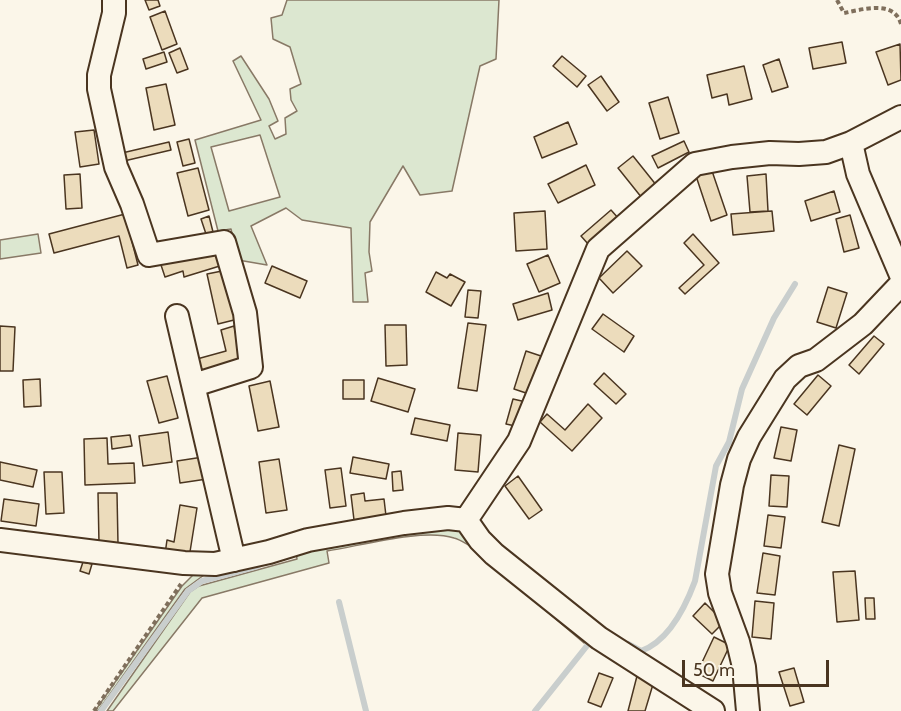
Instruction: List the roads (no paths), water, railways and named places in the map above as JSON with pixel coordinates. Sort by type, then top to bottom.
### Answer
[{"type":"street","points":[[114,0],[114,13],[99,75],[99,90],[116,167],[132,204],[149,255],[224,242],[245,313],[251,367],[194,386]]},
{"type":"street","points":[[466,520],[519,441],[598,249],[695,164],[770,153],[826,152],[851,143],[901,117]]},
{"type":"street","points":[[851,143],[858,174],[901,275]]},
{"type":"street","points":[[748,711],[744,667],[738,642],[720,593],[717,574],[732,485],[739,459],[749,437],[785,379],[799,366],[816,360],[863,324],[901,284]]},
{"type":"street","points":[[177,316],[234,560]]},
{"type":"street","points":[[0,540],[172,562],[214,564],[308,540],[404,523],[448,518],[466,520],[480,540],[494,554],[599,638],[713,711]]},
{"type":"waterway","points":[[628,644],[641,651],[660,640],[675,622],[686,602],[695,581],[716,466],[729,442],[742,389],[774,318],[795,284]]},
{"type":"waterway","points":[[101,711],[188,591],[202,581],[258,566]]},
{"type":"waterway","points":[[339,602],[366,711]]},
{"type":"waterway","points":[[535,711],[590,642]]}]
